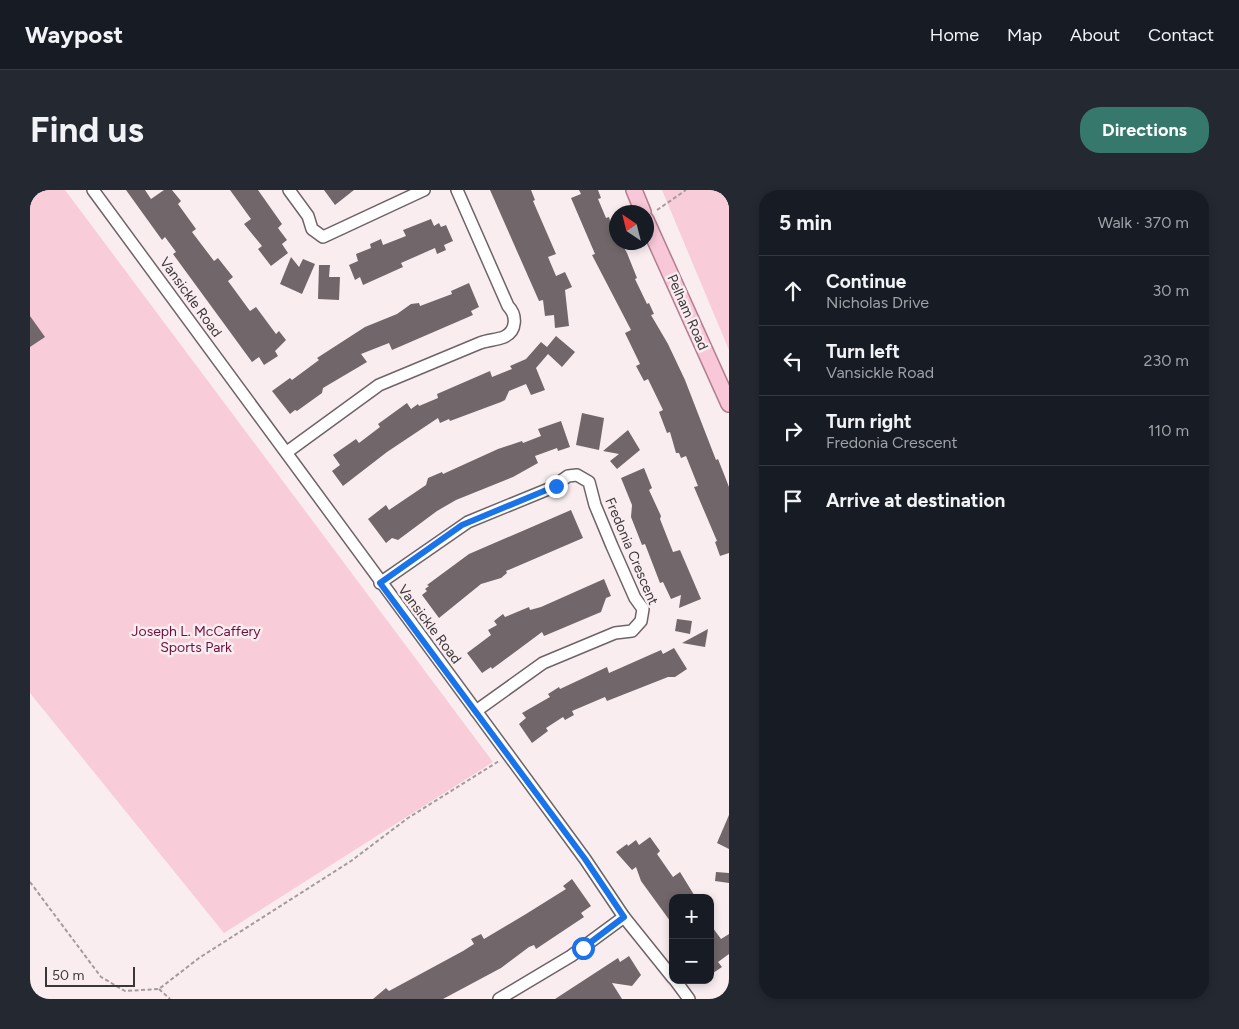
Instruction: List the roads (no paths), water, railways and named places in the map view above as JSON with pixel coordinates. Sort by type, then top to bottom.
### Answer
[{"type":"main road","name":"Pelham Road","points":[[634,190],[643,205]]},
{"type":"main road","name":"Pelham Road","points":[[654,226],[729,404]]},
{"type":"street","name":"Vansickle Road","points":[[93,190],[380,583],[476,711],[624,917],[669,973]]},
{"type":"street","points":[[289,190],[308,216],[312,229],[323,237],[424,190]]},
{"type":"street","points":[[286,452],[379,385],[480,343],[502,337],[512,329],[515,323],[514,314],[508,306],[457,190]]},
{"type":"street","name":"Fredonia Crescent","points":[[380,583],[468,522],[551,488],[568,476],[577,475],[589,482],[612,546],[635,598],[643,609],[641,620],[632,631],[615,633],[543,663],[476,711]]},
{"type":"street","points":[[499,999],[571,956],[624,917]]},
{"type":"street","name":"Vansickle Road","points":[[678,984],[690,999]]},
{"type":"park label","name":"Joseph L. McCaffery Sports Park","points":[[196,640]]}]
